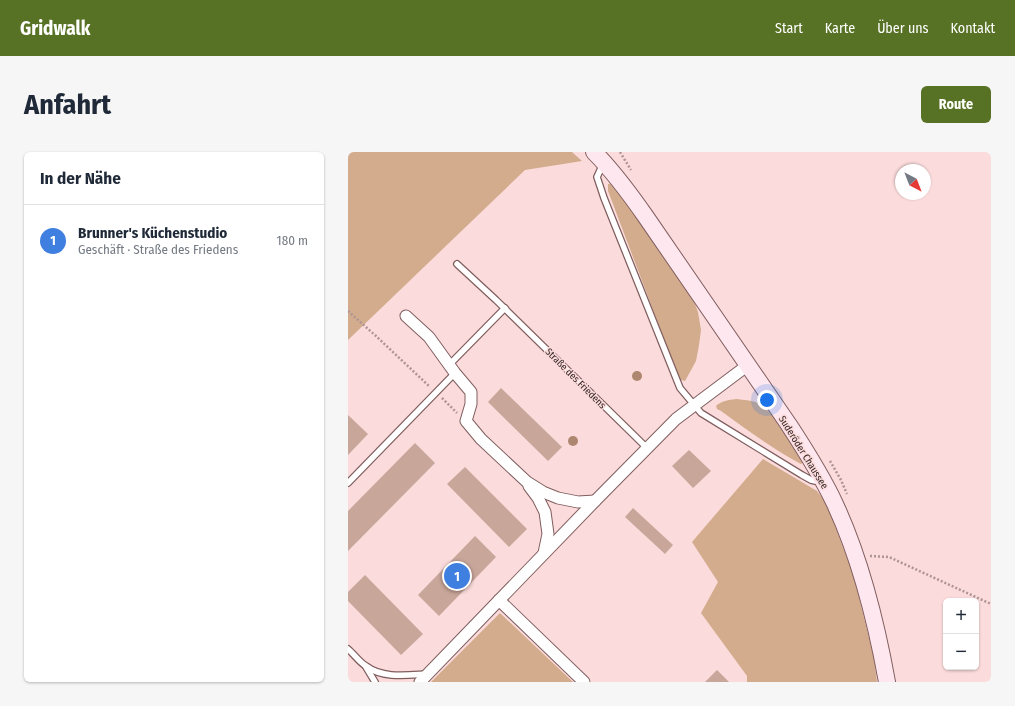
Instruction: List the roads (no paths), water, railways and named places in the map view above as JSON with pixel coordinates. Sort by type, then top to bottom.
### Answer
[{"type":"street","name":"Suderöder Chaussee","points":[[599,157],[625,187],[646,217],[808,454],[824,482],[844,523],[856,559],[875,624],[887,682]]},
{"type":"street","points":[[406,316],[429,337],[471,392],[471,404],[466,421],[481,439],[527,482],[543,492],[558,498],[578,502],[595,501]]},
{"type":"street","points":[[424,678],[676,419],[748,365]]},
{"type":"street","points":[[527,482],[538,498],[545,512],[548,534],[544,554]]},
{"type":"street","points":[[499,600],[584,682]]},
{"type":"lane","points":[[599,157],[597,177],[604,198],[680,388],[701,413],[802,475],[811,480],[824,482]]},
{"type":"lane","name":"Straße des Friedens","points":[[457,264],[505,308],[647,448]]},
{"type":"lane","points":[[348,483],[436,392],[452,369],[505,308]]},
{"type":"lane","points":[[348,649],[366,667],[375,682]]},
{"type":"lane","points":[[366,667],[380,673],[424,678]]},
{"type":"place","name":"Brunner's Küchenstudio","points":[[457,576]]}]
